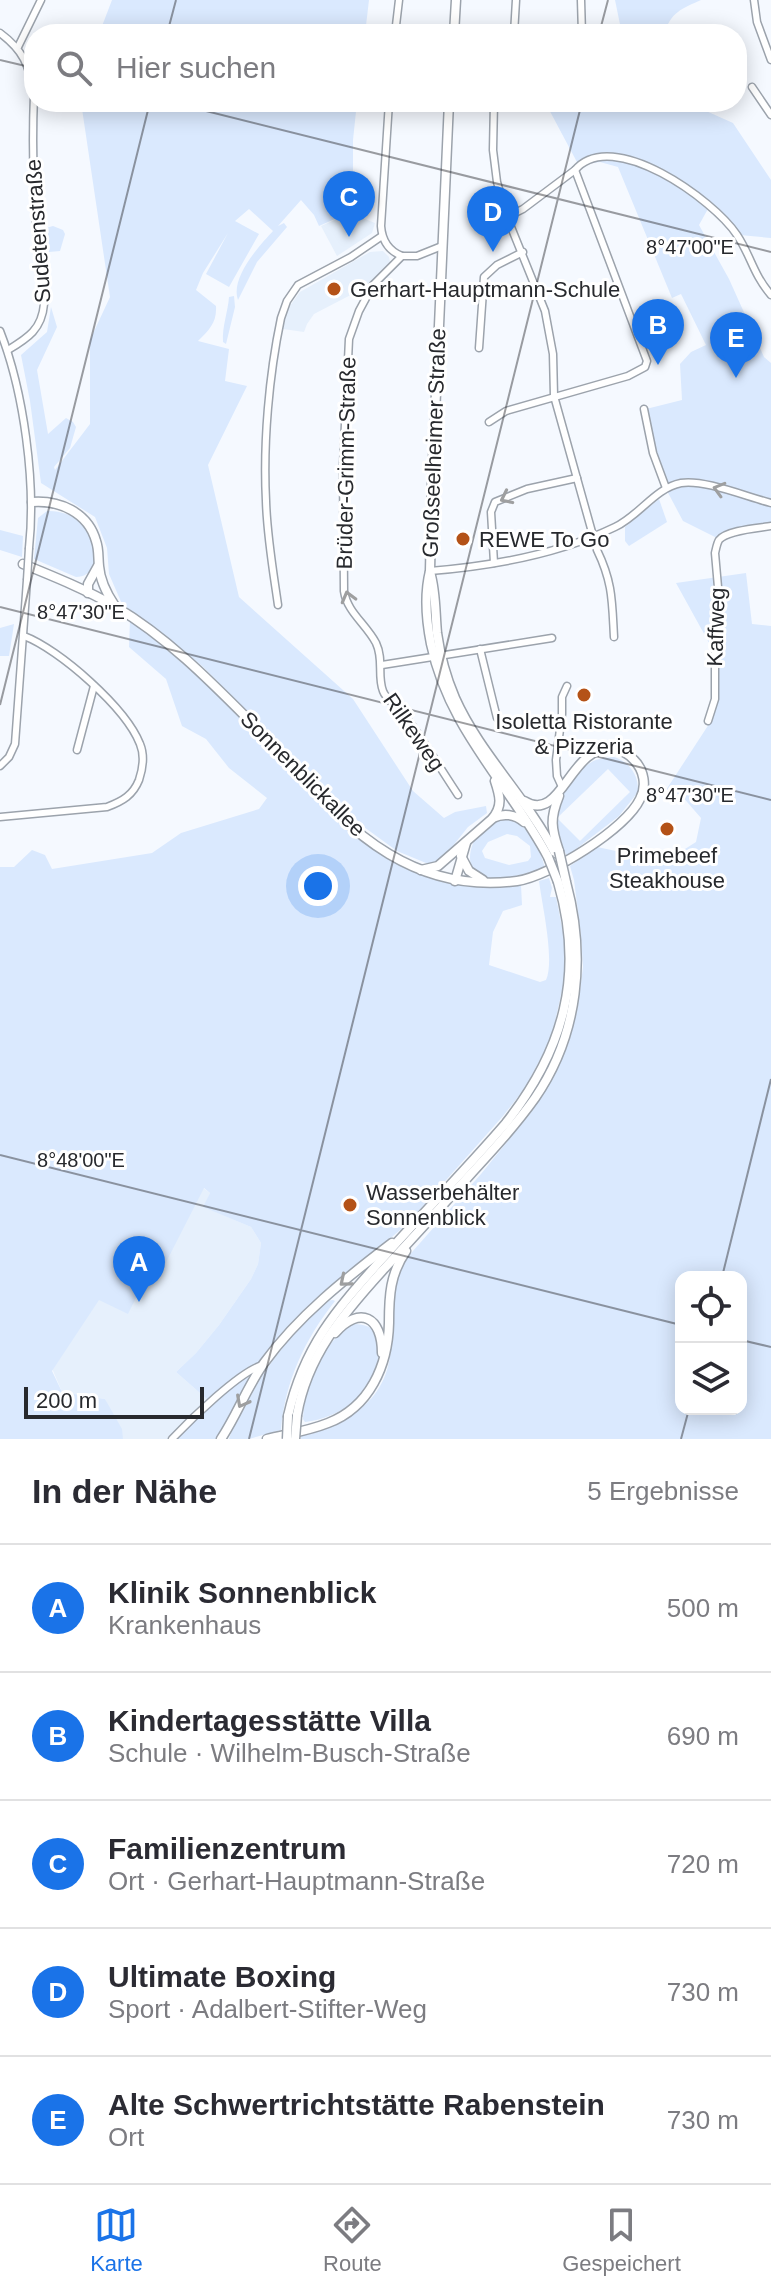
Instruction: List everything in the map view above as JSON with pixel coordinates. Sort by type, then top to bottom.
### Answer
[{"type":"main road","points":[[455,24],[456,0]]},
{"type":"main road","name":"Großseelheimer Straße","points":[[449,112],[430,571],[426,605],[451,705],[470,739],[536,834],[554,853]]},
{"type":"main road","points":[[32,502],[60,505],[83,518],[94,535],[101,578],[115,607]]},
{"type":"main road","name":"Sonnenblickallee","points":[[23,564],[115,607],[182,656],[354,828],[390,854],[421,870],[450,880],[487,883],[523,879],[572,859],[633,810],[642,795],[644,780],[639,765],[629,755],[606,749],[583,759],[562,787]]},
{"type":"main road","points":[[88,593],[88,584],[99,565]]},
{"type":"main road","points":[[88,593],[101,578]]},
{"type":"main road","points":[[438,657],[471,728],[524,801],[554,853]]},
{"type":"main road","points":[[450,880],[457,855],[498,811],[501,801],[491,768]]},
{"type":"main road","points":[[524,801],[536,807],[546,805],[562,787]]},
{"type":"main road","points":[[295,1439],[292,1415],[322,1344],[341,1318],[520,1118],[543,1085],[558,1055],[572,1009],[577,970],[574,920],[554,853],[552,818],[562,787]]},
{"type":"main road","points":[[492,819],[502,815],[517,817],[536,834]]},
{"type":"main road","points":[[421,870],[438,866],[457,855]]},
{"type":"main road","points":[[457,855],[472,874],[487,883]]},
{"type":"main road","points":[[287,1439],[299,1377],[316,1340],[331,1317],[506,1123],[546,1061],[561,1019],[569,971],[562,882]]},
{"type":"main road","points":[[267,1439],[313,1428],[343,1416],[361,1402],[381,1370],[387,1347],[392,1279],[401,1259],[430,1219]]},
{"type":"main road","points":[[221,1439],[263,1365],[281,1341],[303,1317],[406,1232]]},
{"type":"main road","points":[[311,1365],[341,1326],[364,1317],[376,1325],[381,1335],[381,1370]]},
{"type":"street","points":[[29,24],[41,0]]},
{"type":"street","points":[[396,24],[399,0]]},
{"type":"street","points":[[515,24],[516,0]]},
{"type":"street","points":[[581,0],[582,24]]},
{"type":"street","points":[[754,0],[757,22],[771,60]]},
{"type":"street","points":[[0,33],[18,47],[24,35]]},
{"type":"street","name":"Sudetenstraße","points":[[18,47],[24,58]]},
{"type":"street","points":[[752,87],[771,115]]},
{"type":"street","name":"Sudetenstraße","points":[[8,350],[32,334],[44,312],[34,214],[33,112]]},
{"type":"street","points":[[388,112],[382,236],[388,246],[402,256],[417,256],[442,246]]},
{"type":"street","points":[[494,112],[494,166],[500,195],[545,311],[553,354],[554,396],[597,550],[607,570],[613,599],[614,637]]},
{"type":"street","points":[[507,217],[523,209],[590,159],[605,156],[647,166],[674,179],[722,216],[738,236],[758,279],[771,295]]},
{"type":"street","points":[[489,422],[506,411],[628,376],[645,367],[647,361],[575,170]]},
{"type":"street","points":[[278,605],[266,500],[268,428],[281,318],[287,301],[298,285],[351,257],[382,236]]},
{"type":"street","points":[[479,348],[484,277],[497,265],[523,252]]},
{"type":"street","name":"Brüder-Grimm-Straße","points":[[382,665],[375,641],[345,597],[343,466],[346,368],[349,339],[365,297],[402,256]]},
{"type":"street","points":[[0,331],[8,350],[26,443],[32,502],[15,744],[0,766]]},
{"type":"street","points":[[644,409],[653,453],[666,488]]},
{"type":"street","points":[[494,563],[491,512],[494,504],[527,489],[577,478]]},
{"type":"street","points":[[430,571],[494,563],[593,536],[625,522],[666,488],[682,483],[702,484],[771,503]]},
{"type":"street","name":"Kaffweg","points":[[708,721],[715,699],[715,650],[720,610],[717,545],[720,538],[730,534],[771,526]]},
{"type":"street","points":[[0,817],[107,807],[131,794],[142,771],[140,744],[127,721],[65,660],[38,641],[24,636]]},
{"type":"street","points":[[382,665],[552,638]]},
{"type":"street","points":[[480,649],[497,718]]},
{"type":"street","name":"Rilkeweg","points":[[382,665],[384,694],[401,710],[458,795]]},
{"type":"street","points":[[77,750],[94,686]]},
{"type":"street","points":[[562,787],[556,760],[562,697],[567,686]]},
{"type":"street","points":[[172,1439],[211,1401],[257,1366],[263,1365]]},
{"type":"shaded area","points":[[112,0],[369,0],[366,24],[103,24]]},
{"type":"shaded area","points":[[615,0],[701,0],[673,16],[668,24],[620,24]]},
{"type":"shaded area","points":[[82,112],[356,112],[353,211],[319,226],[301,200],[278,226],[284,223],[287,227],[257,262],[238,300],[238,282],[242,272],[273,231],[249,209],[235,221],[259,234],[229,287],[206,274],[228,233],[203,273],[196,290],[216,306],[216,312],[214,322],[198,341],[229,349],[225,381],[247,386],[208,465],[239,597],[353,699],[413,791],[444,818],[455,812],[486,806],[487,813],[468,827],[435,863],[426,863],[397,851],[364,827],[202,666],[122,604],[109,574],[107,548],[95,517],[41,483],[21,355],[47,332],[51,307],[57,327],[37,370],[48,434],[66,418],[76,427],[70,448],[54,467],[55,470],[90,424],[90,340],[110,297]]},
{"type":"shaded area","points":[[550,112],[708,112],[733,123],[771,180],[771,238],[740,235],[709,207],[699,225],[729,279],[764,357],[771,363],[771,525],[717,538],[683,521],[660,471],[646,409],[682,400],[680,364],[691,352],[706,345],[681,294],[672,298],[618,167],[600,162],[580,165],[610,155],[594,156],[578,164]]},
{"type":"shaded area","points":[[350,213],[375,223],[372,233],[337,256],[321,226]]},
{"type":"shaded area","points":[[53,226],[65,234],[60,251],[49,252],[46,228]]},
{"type":"shaded area","name":"Gerhart-Hauptmann-Schule","points":[[383,251],[389,257],[391,266],[368,286],[314,314],[304,332],[283,329],[287,310],[300,292],[370,252]]},
{"type":"shaded area","points":[[234,296],[235,307],[226,344],[223,342],[224,325],[229,297]]},
{"type":"shaded area","points":[[659,499],[667,522],[629,546],[625,541],[625,527]]},
{"type":"shaded area","points":[[47,511],[64,513],[78,520],[87,531],[95,556],[93,566],[86,574],[76,577],[34,559],[38,518]]},
{"type":"shaded area","points":[[0,530],[23,536],[22,557],[0,550]]},
{"type":"shaded area","points":[[746,573],[752,624],[771,626],[771,1439],[301,1439],[301,1436],[350,1416],[374,1395],[388,1365],[395,1291],[405,1260],[533,1110],[559,1066],[578,1006],[583,967],[570,866],[597,847],[619,849],[666,861],[696,842],[701,818],[681,795],[666,790],[711,721],[718,698],[718,651],[713,650],[676,583]]},
{"type":"shaded area","points":[[130,620],[206,684],[331,812],[377,850],[441,882],[475,886],[521,885],[522,905],[503,911],[493,932],[489,965],[540,982],[546,980],[549,946],[539,881],[549,878],[552,888],[550,897],[556,897],[565,942],[563,986],[553,1031],[525,1088],[407,1224],[305,1312],[244,1378],[253,1377],[217,1439],[172,1439],[209,1401],[176,1372],[219,1325],[251,1279],[258,1264],[261,1243],[251,1227],[203,1207],[210,1193],[204,1188],[159,1276],[149,1272],[128,1314],[99,1300],[52,1371],[62,1392],[105,1399],[122,1429],[123,1439],[0,1439],[0,867],[14,867],[32,850],[45,855],[52,869],[152,853],[181,833],[259,809],[267,798],[229,768],[206,739],[182,726],[166,679],[129,647]]},
{"type":"shaded area","points":[[14,624],[9,656],[0,656],[0,628]]},
{"type":"shaded area","points":[[614,757],[632,770],[638,792],[619,816],[567,856],[555,828],[555,819],[561,800],[583,768],[596,760]],"holes":[[[608,769],[630,792],[580,841],[557,818]]]},
{"type":"shaded area","points":[[504,819],[520,824],[532,836],[545,868],[496,878],[475,872],[470,855],[477,836],[483,829]],"holes":[[[507,834],[517,836],[530,846],[531,857],[528,861],[509,865],[485,858],[482,851],[488,842]]]},
{"type":"shaded area","points":[[192,1180],[210,1193],[204,1207],[251,1227],[261,1243],[258,1264],[219,1325],[176,1372],[209,1401],[172,1439],[123,1439],[105,1399],[62,1392],[0,1245]]},
{"type":"shaded area","points":[[333,1300],[298,1361],[287,1395],[281,1430],[249,1439],[229,1439],[260,1379],[279,1352],[326,1301]]},
{"type":"shaded area","points":[[353,1324],[367,1326],[376,1333],[379,1354],[370,1380],[356,1400],[345,1408],[305,1422],[304,1406],[317,1365],[333,1341]]},
{"type":"place","name":"Familienzentrum","points":[[349,237]]},
{"type":"place","name":"Ultimate Boxing","points":[[493,252]]},
{"type":"place","name":"Gerhart-Hauptmann-Schule","points":[[334,289]]},
{"type":"place","name":"Kindertagesstätte Villa","points":[[658,365]]},
{"type":"place","name":"Alte Schwertrichtstätte Rabenstein","points":[[736,378]]},
{"type":"place","name":"REWE To Go","points":[[463,539]]},
{"type":"place","name":"Isoletta Ristorante & Pizzeria","points":[[584,695]]},
{"type":"place","name":"Primebeef Steakhouse","points":[[667,829]]},
{"type":"place","name":"Wasserbehälter Sonnenblick","points":[[350,1205]]},
{"type":"place","name":"Klinik Sonnenblick","points":[[139,1302]]}]
